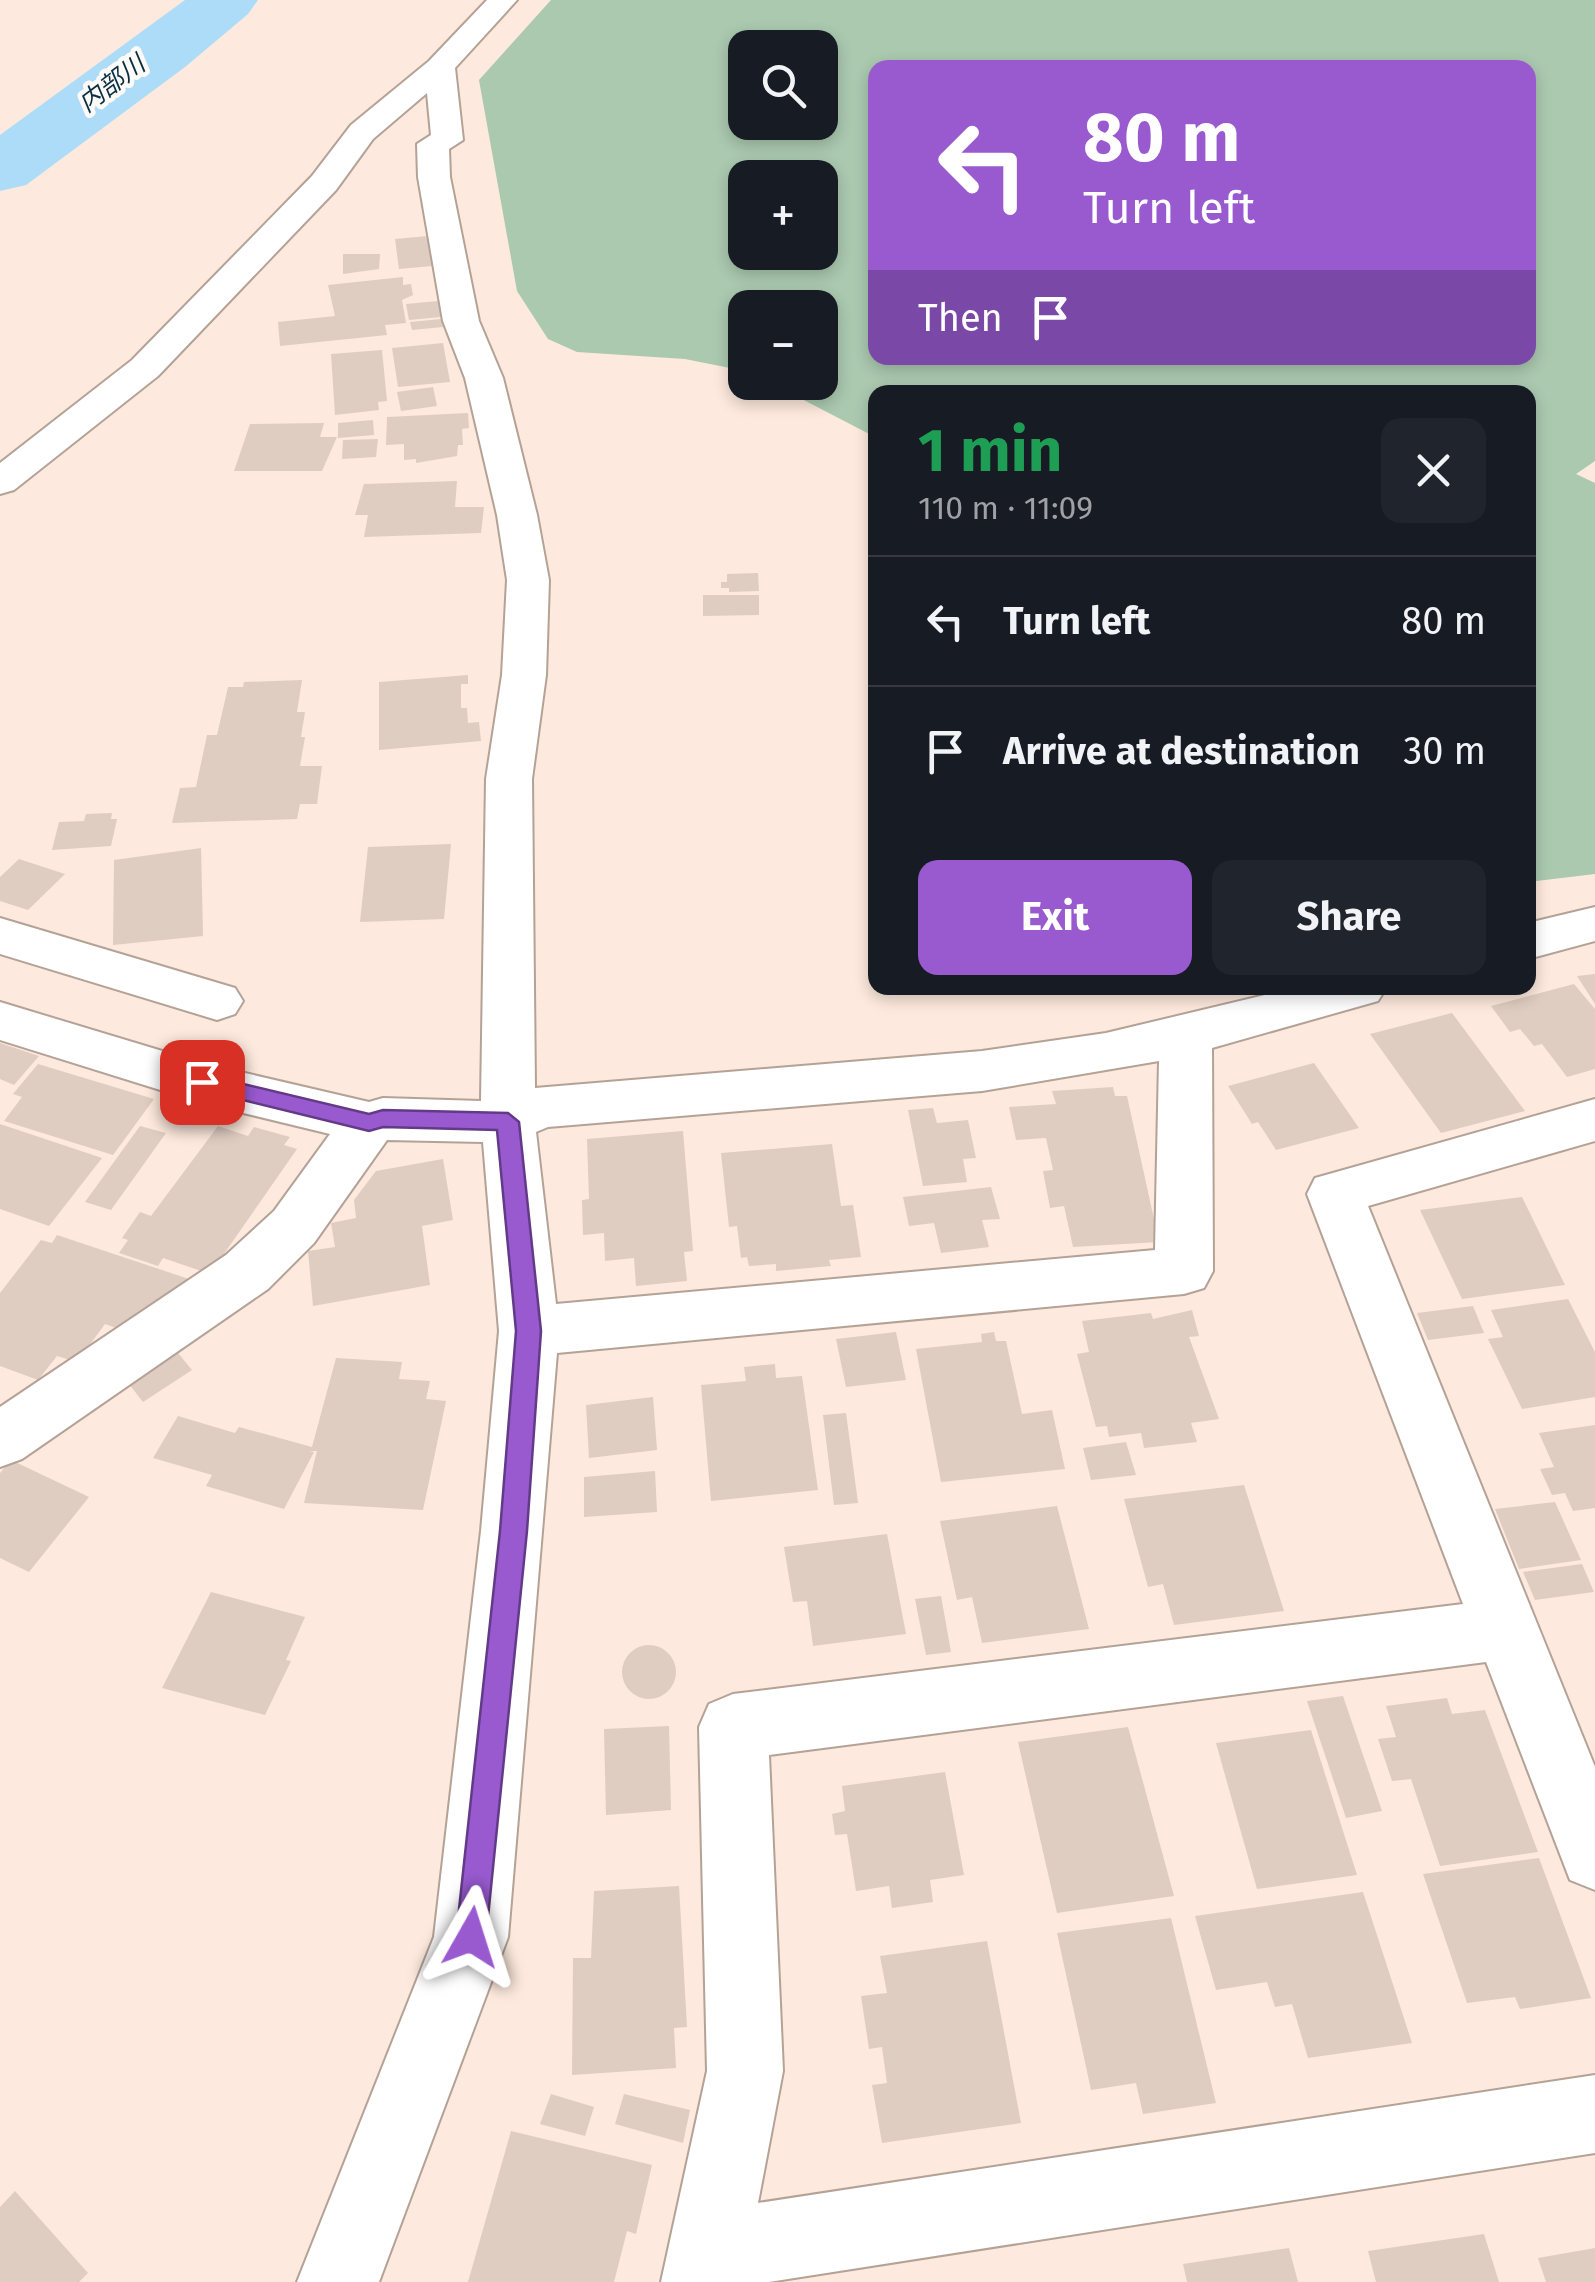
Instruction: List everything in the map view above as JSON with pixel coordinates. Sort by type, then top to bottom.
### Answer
[{"type":"street","points":[[0,482],[145,368],[324,183],[362,132],[440,66],[504,0]]},
{"type":"street","points":[[338,2282],[471,1937],[514,1531],[528,1331],[508,1122],[506,934],[509,779],[524,675],[528,580],[517,514],[484,378],[461,321],[434,177],[433,144],[447,140],[440,66]]},
{"type":"street","points":[[1536,939],[1595,924]]},
{"type":"street","points":[[0,936],[217,1001]]},
{"type":"street","points":[[0,1021],[202,1082],[369,1122],[508,1122],[540,1106],[982,1071],[1106,1053],[1186,1036],[1335,995]]},
{"type":"street","points":[[528,1331],[1184,1272],[1186,1036]]},
{"type":"street","points":[[1595,1120],[1335,1194],[1595,1855]]},
{"type":"street","points":[[0,1440],[247,1272],[294,1226],[369,1122]]},
{"type":"street","points":[[1508,1629],[734,1727],[746,2071],[706,2266],[1595,2114]]},
{"type":"green space","points":[[551,0],[1595,0],[1595,461],[1576,474],[1595,483],[1595,874],[1536,881],[1536,385],[868,385],[868,433],[804,400],[838,400],[838,290],[728,290],[728,368],[685,359],[577,352],[548,339],[517,291],[479,80]]},
{"type":"building","points":[[428,236],[432,266],[399,269],[395,239]]},
{"type":"building","points":[[343,254],[380,254],[379,269],[343,274]]},
{"type":"building","points":[[403,277],[403,285],[411,284],[413,295],[402,300],[406,323],[385,325],[387,335],[280,346],[278,322],[335,316],[328,285]]},
{"type":"building","points":[[438,301],[441,317],[409,320],[406,304]]},
{"type":"building","points":[[441,319],[443,327],[412,330],[410,322]]},
{"type":"building","points":[[443,343],[450,382],[398,387],[392,348]]},
{"type":"building","points":[[382,350],[387,401],[378,402],[379,410],[335,415],[331,354]]},
{"type":"building","points":[[433,387],[437,406],[401,411],[397,392]]},
{"type":"building","points":[[468,413],[469,428],[462,429],[463,445],[458,445],[457,456],[416,463],[416,459],[404,460],[404,444],[386,445],[387,417]]},
{"type":"building","points":[[373,420],[374,435],[338,438],[338,423]]},
{"type":"building","points":[[324,423],[320,437],[337,437],[322,471],[234,471],[250,424]]},
{"type":"building","points":[[378,439],[376,457],[342,459],[343,440]]},
{"type":"building","points":[[457,481],[455,507],[484,507],[481,533],[364,537],[368,515],[355,515],[364,484]]},
{"type":"building","points":[[758,573],[759,591],[729,592],[729,588],[721,588],[721,582],[727,582],[727,574]]},
{"type":"building","points":[[703,595],[759,595],[759,615],[703,616]]},
{"type":"building","points":[[468,675],[468,684],[461,684],[461,708],[467,708],[468,723],[479,722],[481,741],[379,750],[379,682]]},
{"type":"building","points":[[302,680],[297,712],[305,712],[301,737],[305,737],[300,766],[322,766],[317,804],[300,804],[297,819],[172,823],[180,788],[196,787],[207,735],[217,735],[228,687],[243,687],[244,682]]},
{"type":"building","points":[[112,813],[111,819],[117,819],[111,846],[52,850],[59,822],[84,821],[86,814]]},
{"type":"building","points":[[451,844],[444,919],[360,922],[368,847]]},
{"type":"building","points":[[201,848],[203,936],[113,945],[114,860]]},
{"type":"building","points":[[19,859],[65,874],[28,910],[0,901],[0,877]]},
{"type":"building","points":[[1595,974],[1595,1004],[1577,976]]},
{"type":"building","points":[[1574,984],[1595,1009],[1595,1069],[1567,1077],[1542,1044],[1534,1046],[1520,1029],[1510,1032],[1491,1006]]},
{"type":"building","points":[[1452,1013],[1525,1111],[1441,1133],[1370,1034]]},
{"type":"building","points":[[0,1043],[39,1056],[14,1085],[0,1079]]},
{"type":"building","points":[[1314,1063],[1359,1128],[1276,1150],[1258,1122],[1252,1124],[1228,1086]]},
{"type":"building","points":[[38,1064],[154,1099],[113,1155],[4,1121],[22,1097],[13,1094]]},
{"type":"building","points":[[1113,1087],[1115,1096],[1127,1096],[1159,1242],[1073,1247],[1064,1206],[1050,1208],[1043,1171],[1053,1170],[1046,1138],[1016,1140],[1009,1107],[1056,1104],[1052,1091]]},
{"type":"building","points":[[933,1108],[937,1123],[968,1120],[976,1158],[963,1159],[967,1182],[923,1186],[908,1110]]},
{"type":"building","points":[[0,1124],[102,1158],[49,1226],[0,1209]]},
{"type":"building","points":[[140,1126],[166,1133],[111,1210],[85,1202]]},
{"type":"building","points":[[218,1126],[248,1136],[254,1127],[290,1137],[284,1145],[297,1149],[210,1274],[163,1258],[158,1266],[119,1253],[128,1240],[122,1238],[140,1212],[151,1216]]},
{"type":"building","points":[[683,1131],[693,1251],[684,1252],[687,1281],[636,1286],[634,1258],[605,1261],[604,1233],[583,1235],[582,1200],[589,1199],[587,1139]]},
{"type":"building","points":[[832,1144],[841,1206],[853,1205],[861,1257],[829,1260],[831,1266],[776,1271],[776,1264],[749,1266],[747,1257],[741,1258],[737,1226],[729,1227],[721,1153]]},
{"type":"building","points":[[443,1159],[453,1220],[422,1226],[430,1285],[313,1306],[308,1251],[335,1247],[331,1223],[356,1218],[354,1200],[376,1171]]},
{"type":"building","points":[[991,1187],[1000,1219],[982,1220],[989,1247],[941,1253],[934,1223],[909,1226],[903,1197]]},
{"type":"building","points":[[1522,1197],[1565,1285],[1462,1299],[1420,1210]]},
{"type":"building","points":[[57,1235],[201,1283],[147,1319],[136,1314],[124,1331],[105,1324],[77,1362],[57,1356],[38,1380],[0,1366],[0,1293],[41,1240],[52,1243]]},
{"type":"building","points":[[1568,1299],[1595,1352],[1595,1397],[1522,1409],[1488,1339],[1503,1337],[1491,1310]]},
{"type":"building","points":[[1473,1306],[1484,1333],[1428,1340],[1417,1313]]},
{"type":"building","points":[[1192,1310],[1199,1336],[1189,1337],[1219,1419],[1191,1423],[1197,1442],[1144,1448],[1141,1433],[1109,1437],[1107,1426],[1096,1427],[1077,1354],[1089,1352],[1082,1321],[1151,1313],[1153,1319]]},
{"type":"building","points":[[896,1332],[906,1380],[846,1387],[836,1339]]},
{"type":"building","points":[[994,1332],[996,1341],[1006,1341],[1022,1414],[1052,1410],[1065,1469],[941,1482],[916,1349],[982,1342],[981,1334]]},
{"type":"building","points":[[178,1353],[192,1370],[143,1402],[129,1384]]},
{"type":"building","points":[[336,1358],[402,1362],[399,1379],[430,1381],[426,1399],[446,1401],[423,1510],[304,1503],[317,1451],[309,1451],[314,1452],[284,1509],[206,1486],[212,1475],[153,1458],[178,1416],[235,1433],[239,1427],[312,1447]]},
{"type":"building","points":[[775,1364],[776,1378],[802,1376],[818,1490],[711,1501],[701,1385],[746,1381],[744,1367]]},
{"type":"building","points":[[653,1397],[657,1450],[589,1458],[586,1405]]},
{"type":"building","points":[[846,1413],[858,1503],[834,1505],[823,1415]]},
{"type":"building","points":[[1595,1425],[1595,1508],[1573,1511],[1565,1493],[1552,1495],[1540,1469],[1554,1467],[1539,1433]]},
{"type":"building","points":[[1126,1442],[1136,1475],[1091,1480],[1083,1448]]},
{"type":"building","points":[[11,1460],[89,1497],[29,1572],[0,1558],[0,1473]]},
{"type":"building","points":[[655,1471],[657,1512],[584,1517],[584,1477]]},
{"type":"building","points":[[1244,1485],[1284,1611],[1174,1625],[1163,1584],[1148,1587],[1124,1499]]},
{"type":"building","points":[[1555,1502],[1581,1560],[1519,1569],[1495,1509]]},
{"type":"building","points":[[1057,1506],[1089,1629],[982,1643],[972,1597],[957,1600],[940,1521]]},
{"type":"building","points":[[887,1534],[906,1634],[813,1646],[807,1601],[793,1602],[784,1547]]},
{"type":"building","points":[[1582,1564],[1594,1592],[1535,1600],[1523,1572]]},
{"type":"building","points":[[211,1592],[305,1617],[286,1660],[291,1661],[265,1715],[162,1688]]},
{"type":"building","points":[[941,1596],[951,1652],[926,1655],[915,1599]]},
{"type":"building","points":[[649,1645],[668,1653],[676,1672],[668,1691],[649,1699],[630,1691],[622,1672],[630,1653]]},
{"type":"building","points":[[1343,1696],[1382,1811],[1346,1818],[1307,1701]]},
{"type":"building","points":[[1447,1698],[1452,1714],[1485,1710],[1538,1852],[1440,1866],[1411,1779],[1392,1781],[1378,1739],[1396,1737],[1386,1706]]},
{"type":"building","points":[[669,1726],[671,1810],[606,1815],[604,1729]]},
{"type":"building","points":[[1128,1727],[1174,1896],[1057,1913],[1018,1742]]},
{"type":"building","points":[[1311,1730],[1357,1875],[1257,1889],[1216,1743]]},
{"type":"building","points":[[945,1772],[964,1875],[930,1880],[933,1902],[892,1908],[889,1886],[856,1891],[847,1834],[835,1835],[832,1814],[845,1811],[842,1786]]},
{"type":"building","points":[[1539,1858],[1591,1998],[1520,2009],[1515,1997],[1467,2003],[1423,1874]]},
{"type":"building","points":[[679,1886],[687,2027],[674,2028],[676,2068],[572,2075],[573,1958],[591,1958],[594,1891]]},
{"type":"building","points":[[1363,1892],[1412,2043],[1308,2058],[1292,2004],[1275,2007],[1267,1982],[1216,1990],[1195,1916]]},
{"type":"building","points":[[1171,1918],[1216,2103],[1143,2114],[1136,2083],[1091,2090],[1057,1933]]},
{"type":"building","points":[[987,1941],[1021,2123],[882,2143],[872,2085],[887,2083],[882,2047],[869,2049],[861,1996],[887,1993],[880,1956]]},
{"type":"building","points":[[551,2094],[594,2107],[585,2136],[540,2124]]},
{"type":"building","points":[[624,2094],[690,2110],[683,2143],[615,2124]]},
{"type":"building","points":[[511,2131],[652,2165],[636,2234],[627,2231],[614,2282],[468,2282]]},
{"type":"building","points":[[15,2191],[88,2273],[79,2282],[0,2282],[0,2207]]},
{"type":"building","points":[[1484,2234],[1499,2282],[1376,2282],[1368,2251]]},
{"type":"building","points":[[1289,2248],[1298,2282],[1187,2282],[1183,2264]]},
{"type":"building","points":[[1595,2248],[1595,2282],[1546,2282],[1538,2258]]},
{"type":"waterway","name":"内部川","points":[[0,169],[161,53],[225,0]]},
{"type":"route","points":[[202,1082],[369,1122],[508,1122],[528,1331],[514,1531],[471,1937]]}]
